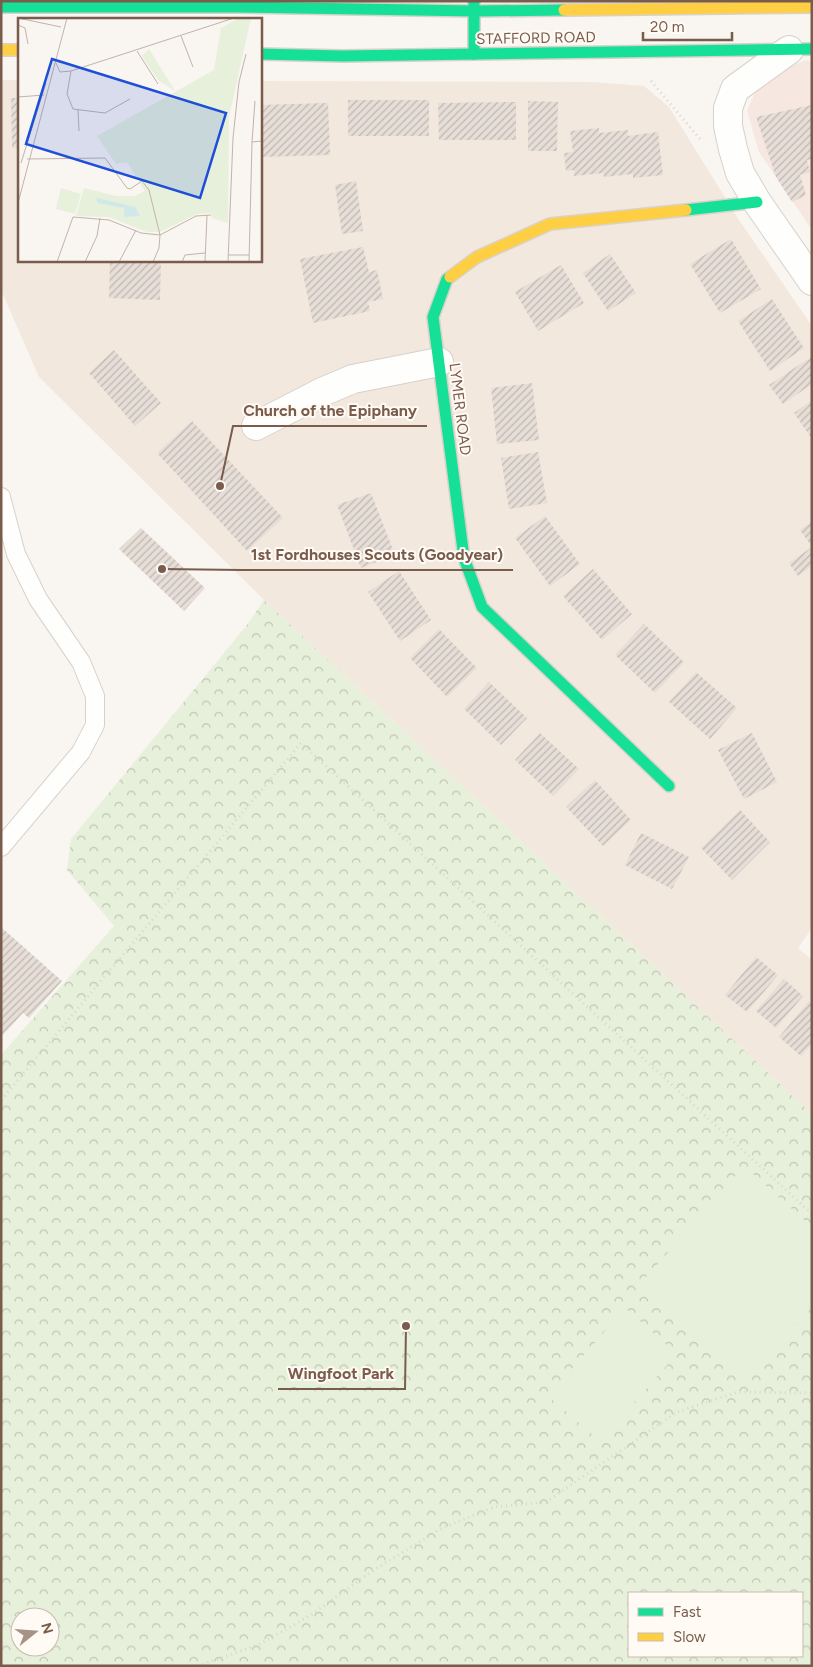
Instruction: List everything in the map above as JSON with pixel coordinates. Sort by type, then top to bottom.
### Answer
[{"type":"main road","points":[[474,6],[474,54]]},
{"type":"main road","name":"STAFFORD ROAD","points":[[1,7],[812,7]]},
{"type":"main road","name":"STAFFORD ROAD","points":[[261,54],[342,56],[800,49]]},
{"type":"main road","points":[[1,50],[18,50]]},
{"type":"main road","name":"LYMER ROAD","points":[[669,786],[482,607],[464,558],[433,317],[447,279],[477,257],[550,224],[757,202]]},
{"type":"street","points":[[800,49],[736,89],[728,108],[728,126],[732,149],[740,173],[757,202],[812,281]]},
{"type":"street","points":[[256,426],[322,392],[353,379],[438,362]]},
{"type":"lane","points":[[1,497],[16,554],[38,599],[81,662],[95,696],[95,725],[81,752],[1,848]]},
{"type":"path","points":[[649,78],[706,145]]},
{"type":"path","points":[[1,1100],[301,743],[812,1214]]},
{"type":"path","points":[[198,1666],[258,1645],[311,1615],[374,1570],[442,1528],[494,1507],[546,1502],[677,1412],[738,1392],[812,1394]]},
{"type":"shaded area","points":[[806,60],[812,62],[812,230],[759,152],[747,111],[761,79]]},
{"type":"shaded area","points":[[1,80],[18,80],[18,261],[261,261],[261,81],[592,82],[644,86],[669,107],[739,220],[812,326],[812,928],[798,948],[812,960],[812,1114],[264,600],[39,377],[1,290]]},
{"type":"green space","points":[[264,600],[812,1114],[812,1666],[1,1666],[1,1055],[114,926],[67,870],[71,839],[247,625]]},
{"type":"green space","points":[[744,1166],[812,1227],[812,1307],[750,1378],[642,1282]]},
{"type":"green space","points":[[625,1308],[677,1354],[600,1441],[548,1396]]},
{"type":"building","points":[[11,98],[18,98],[18,148],[12,148]]},
{"type":"building","points":[[348,100],[429,100],[429,136],[348,136]]},
{"type":"building","points":[[528,101],[558,102],[557,151],[528,151]]},
{"type":"building","points":[[516,102],[516,140],[439,140],[438,103]]},
{"type":"building","points":[[328,103],[330,155],[261,157],[261,105]]},
{"type":"building","points":[[812,105],[812,159],[807,160],[810,172],[800,175],[806,195],[792,202],[776,177],[756,117]]},
{"type":"building","points":[[599,128],[599,133],[628,130],[628,136],[658,132],[663,175],[633,178],[633,174],[604,177],[603,173],[574,176],[574,170],[566,171],[564,153],[573,152],[570,131]]},
{"type":"building","points":[[356,181],[363,231],[342,234],[335,185]]},
{"type":"building","points":[[731,239],[761,289],[720,313],[690,264]]},
{"type":"building","points":[[363,247],[369,272],[377,270],[383,299],[368,302],[370,311],[313,323],[300,259]]},
{"type":"building","points":[[610,254],[636,293],[608,311],[583,273]]},
{"type":"building","points":[[110,261],[161,261],[160,300],[109,298]]},
{"type":"building","points":[[561,265],[584,303],[538,331],[515,292]]},
{"type":"building","points":[[772,299],[804,348],[770,371],[738,321]]},
{"type":"building","points":[[114,350],[161,403],[135,426],[89,373]]},
{"type":"building","points":[[811,357],[812,384],[783,404],[769,385]]},
{"type":"building","points":[[532,383],[539,440],[497,444],[491,388]]},
{"type":"building","points":[[812,400],[812,439],[794,413]]},
{"type":"building","points":[[192,421],[283,518],[247,551],[157,453]]},
{"type":"building","points":[[538,452],[547,503],[509,509],[501,458]]},
{"type":"building","points":[[371,493],[395,555],[361,568],[337,505]]},
{"type":"building","points":[[545,516],[580,564],[550,586],[515,538]]},
{"type":"building","points":[[812,521],[812,547],[800,530]]},
{"type":"building","points":[[141,528],[205,588],[184,611],[119,549]]},
{"type":"building","points":[[812,547],[812,566],[798,576],[789,563]]},
{"type":"building","points":[[593,569],[632,614],[602,640],[563,596]]},
{"type":"building","points":[[399,571],[431,620],[400,641],[368,592]]},
{"type":"building","points":[[644,624],[684,662],[655,693],[615,655]]},
{"type":"building","points":[[439,629],[477,668],[447,697],[410,658]]},
{"type":"building","points":[[696,672],[737,708],[710,739],[669,702]]},
{"type":"building","points":[[489,682],[527,718],[501,745],[464,709]]},
{"type":"building","points":[[540,733],[579,769],[553,796],[515,760]]},
{"type":"building","points":[[752,733],[777,782],[744,799],[718,750]]},
{"type":"building","points":[[595,780],[631,820],[603,846],[566,807]]},
{"type":"building","points":[[740,810],[770,842],[732,880],[701,848]]},
{"type":"building","points":[[641,833],[689,857],[672,889],[625,865]]},
{"type":"building","points":[[1,927],[62,981],[29,1018],[23,1013],[1,1037]]},
{"type":"building","points":[[756,957],[778,975],[747,1012],[725,995]]},
{"type":"building","points":[[784,979],[803,996],[776,1028],[756,1011]]},
{"type":"building","points":[[809,1001],[812,1003],[812,1044],[801,1056],[779,1037]]},
{"type":"traffic: fast","points":[[474,1],[474,54]]},
{"type":"traffic: fast","points":[[1,7],[564,10]]},
{"type":"traffic: fast","points":[[261,54],[342,56],[812,49]]},
{"type":"traffic: fast","points":[[686,210],[757,202]]},
{"type":"traffic: fast","points":[[450,277],[447,279],[433,317],[464,558],[482,607],[669,786]]},
{"type":"traffic: slow","points":[[564,10],[812,7]]},
{"type":"traffic: slow","points":[[1,50],[18,50]]},
{"type":"traffic: slow","points":[[450,277],[477,257],[550,224],[686,210]]},
{"type":"place","name":"Church of the Epiphany","points":[[220,486]]},
{"type":"place","name":"1st Fordhouses Scouts (Goodyear)","points":[[162,569]]},
{"type":"place","name":"Wingfoot Park","points":[[406,1326]]}]
